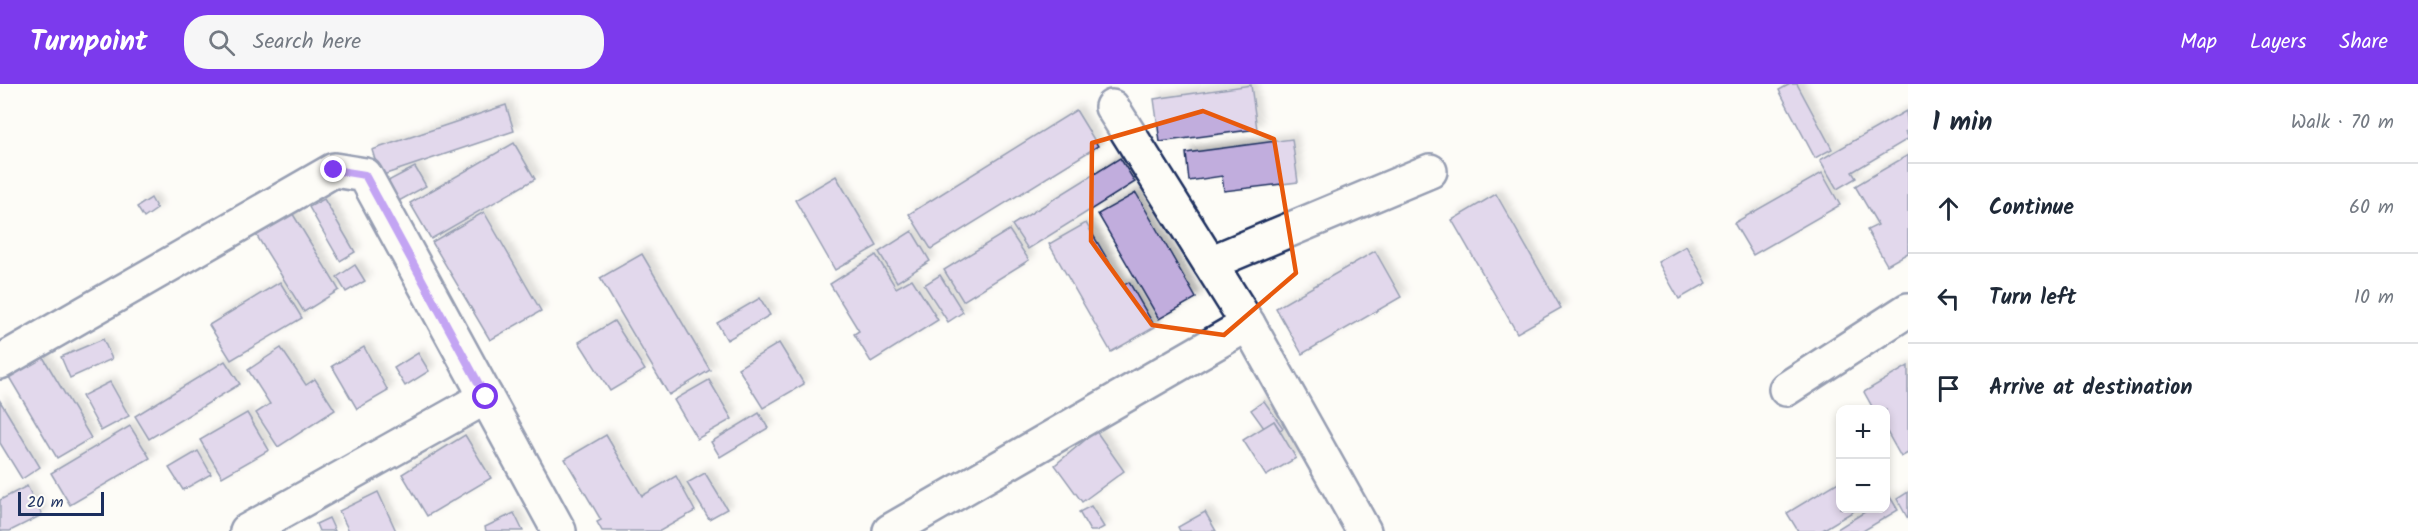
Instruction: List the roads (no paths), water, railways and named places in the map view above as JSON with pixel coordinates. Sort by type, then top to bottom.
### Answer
[{"type":"street","points":[[1112,107],[1248,324],[1364,531]]},
{"type":"street","points":[[0,362],[334,170],[365,175],[559,531]]},
{"type":"street","points":[[1210,263],[1430,171]]},
{"type":"street","points":[[1786,389],[1908,310]]},
{"type":"street","points":[[890,531],[1248,324]]},
{"type":"street","points":[[247,531],[486,397]]}]
